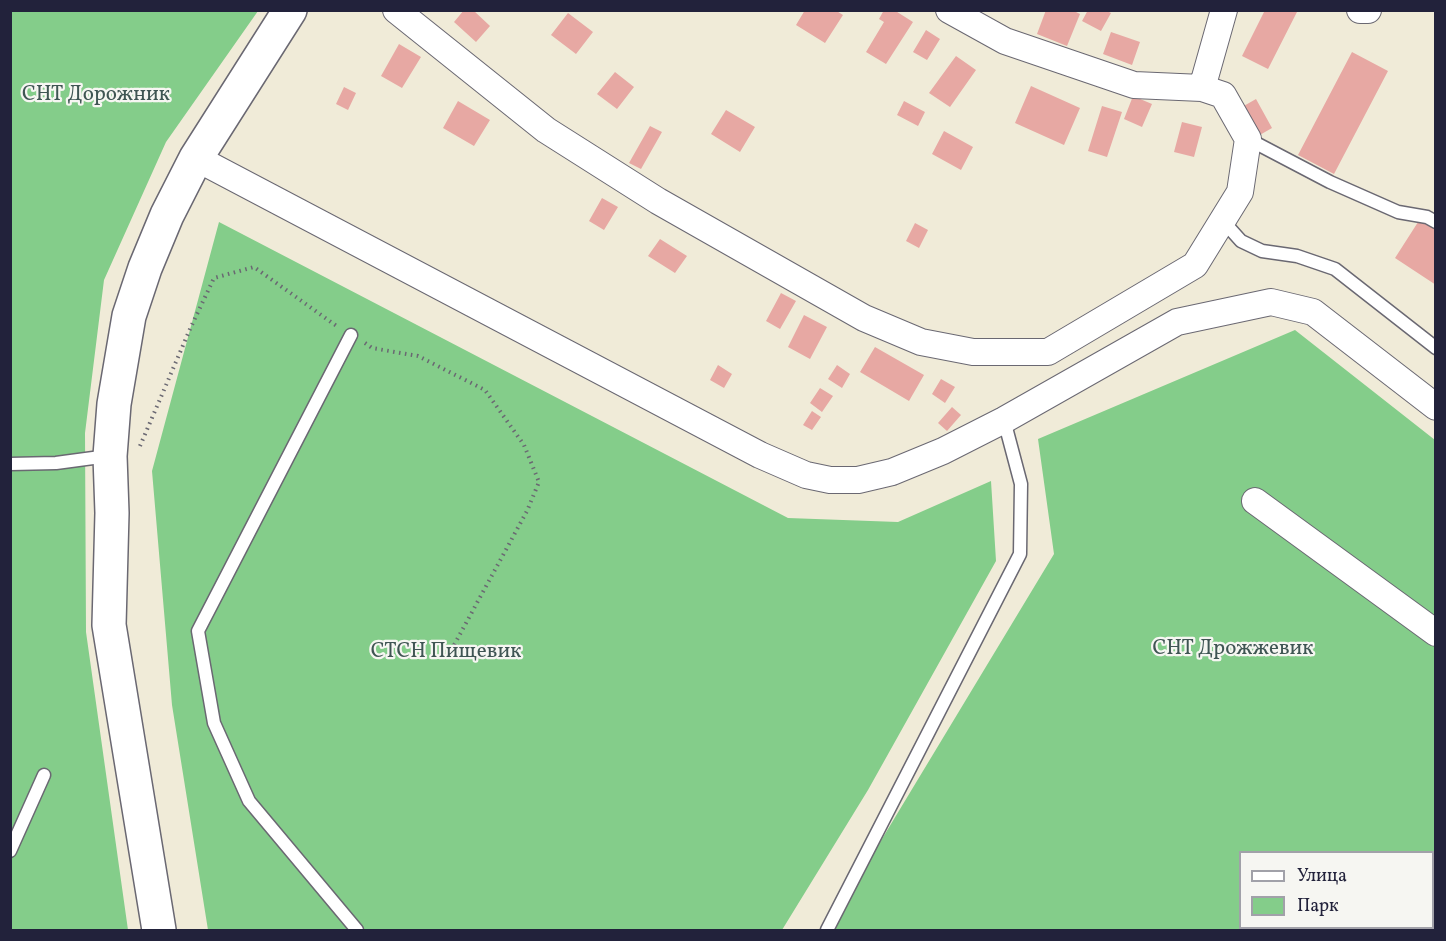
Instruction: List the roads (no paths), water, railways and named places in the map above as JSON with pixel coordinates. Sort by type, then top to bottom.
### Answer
[{"type":"street","points":[[159,930],[109,625],[112,513],[125,452],[114,404],[129,316],[145,268],[167,215],[196,158],[290,10]]},
{"type":"street","points":[[396,10],[546,130],[658,201],[864,318],[921,342],[973,352],[1048,351],[1195,265],[1240,192],[1248,139],[1223,95],[1202,88],[1134,84],[1005,41],[949,10]]},
{"type":"street","points":[[1202,88],[1224,10]]},
{"type":"street","points":[[1360,10],[1368,10]]},
{"type":"street","points":[[196,158],[760,455],[806,475],[830,480],[858,480],[892,472],[943,451],[1004,420],[1177,322],[1271,302],[1314,312],[1436,407]]},
{"type":"street","points":[[1255,501],[1436,633]]},
{"type":"lane","points":[[1248,139],[1330,182],[1398,212],[1426,217],[1436,222]]},
{"type":"lane","points":[[1223,221],[1241,241],[1262,251],[1297,256],[1335,269],[1436,348]]},
{"type":"lane","points":[[351,335],[198,631],[214,723],[249,801],[357,930]]},
{"type":"lane","points":[[827,930],[1020,554],[1021,484],[1004,420]]},
{"type":"lane","points":[[10,464],[57,463],[125,452]]},
{"type":"lane","points":[[10,851],[44,775]]},
{"type":"park label","name":"СНТ Дорожник","points":[[96,96]]},
{"type":"park label","name":"СНТ Дрожжевик","points":[[1233,650]]},
{"type":"park label","name":"СТСН Пищевик","points":[[446,653]]}]
